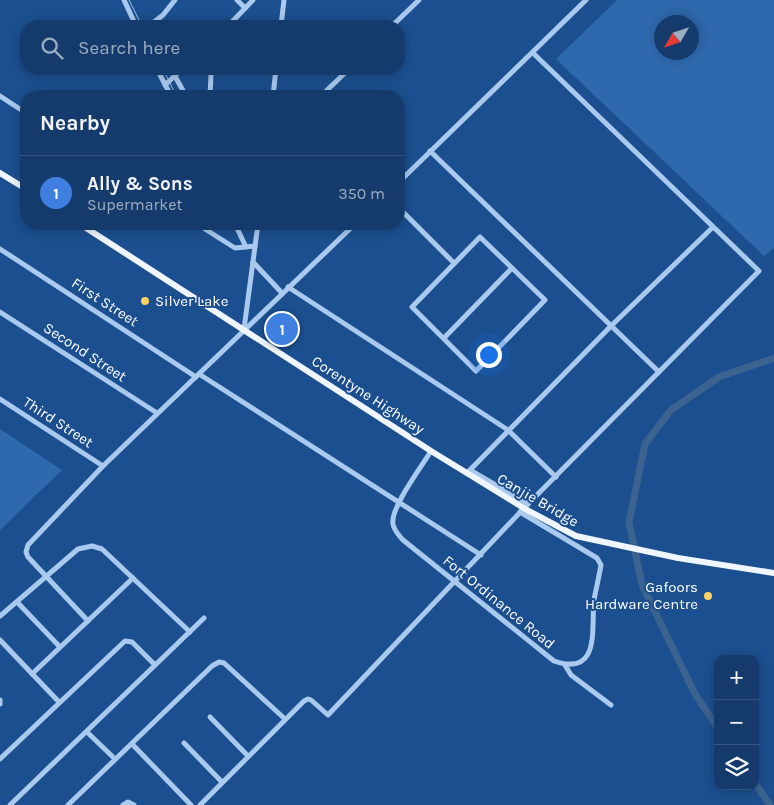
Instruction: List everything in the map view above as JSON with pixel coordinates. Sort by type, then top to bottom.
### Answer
[{"type":"main road","points":[[0,172],[20,185]]},
{"type":"main road","name":"Corentyne Highway","points":[[89,230],[431,451],[468,471],[475,477]]},
{"type":"main road","name":"Canjie Bridge","points":[[475,477],[527,510],[576,536],[678,558],[774,573]]},
{"type":"street","points":[[124,0],[133,20]]},
{"type":"street","points":[[157,20],[175,0]]},
{"type":"street","points":[[237,0],[244,8]]},
{"type":"street","points":[[233,20],[253,0]]},
{"type":"street","points":[[282,20],[284,0]]},
{"type":"street","points":[[398,20],[419,0]]},
{"type":"street","points":[[405,176],[586,0]]},
{"type":"street","points":[[200,805],[284,719],[308,698],[328,714],[520,512],[759,271],[533,53]]},
{"type":"street","points":[[161,75],[168,90]]},
{"type":"street","points":[[210,90],[211,75]]},
{"type":"street","points":[[274,90],[275,75]]},
{"type":"street","points":[[326,90],[343,75]]},
{"type":"street","points":[[165,85],[175,76],[183,90]]},
{"type":"street","points":[[0,96],[20,109]]},
{"type":"street","points":[[430,151],[659,372]]},
{"type":"street","points":[[405,214],[454,263]]},
{"type":"street","points":[[528,504],[468,471],[611,326],[713,227]]},
{"type":"street","points":[[206,230],[234,248],[255,246]]},
{"type":"street","points":[[238,230],[246,247]]},
{"type":"street","points":[[244,329],[257,230]]},
{"type":"street","points":[[88,621],[28,557],[26,552],[28,544],[102,466],[349,230]]},
{"type":"street","points":[[480,237],[545,300],[476,371],[412,307],[454,263],[480,237]]},
{"type":"street","name":"First Street","points":[[0,249],[480,555]]},
{"type":"street","points":[[253,262],[282,293]]},
{"type":"street","points":[[444,338],[512,268]]},
{"type":"street","points":[[288,287],[508,430],[556,477]]},
{"type":"street","name":"Second Street","points":[[0,312],[157,413]]},
{"type":"street","name":"Third Street","points":[[0,399],[102,466]]},
{"type":"street","name":"Fort Ordinance Road","points":[[431,451],[398,503],[393,523],[396,533],[554,661],[574,666],[591,649],[594,601],[600,562],[597,558],[520,512]]},
{"type":"street","points":[[0,616],[78,549],[92,546],[102,549],[190,632]]},
{"type":"street","points":[[32,674],[133,578]]},
{"type":"street","points":[[17,602],[60,647]]},
{"type":"street","points":[[10,805],[204,618]]},
{"type":"street","points":[[0,640],[60,702]]},
{"type":"street","points":[[0,759],[125,641],[132,642],[155,665]]},
{"type":"street","points":[[68,805],[212,666],[219,662],[224,663],[284,719]]},
{"type":"street","points":[[564,665],[571,675],[611,705]]},
{"type":"street","points":[[210,717],[248,756]]},
{"type":"street","points":[[87,732],[115,759]]},
{"type":"street","points":[[184,743],[222,782]]},
{"type":"street","points":[[132,744],[191,805]]},
{"type":"street","points":[[123,805],[128,802],[134,805]]},
{"type":"shaded area","points":[[617,0],[774,0],[774,248],[764,256],[556,59]]},
{"type":"shaded area","points":[[0,429],[62,470],[0,530]]},
{"type":"waterway","points":[[129,0],[139,20]]},
{"type":"waterway","points":[[166,75],[168,79]]},
{"type":"waterway","points":[[170,83],[173,90]]},
{"type":"waterway","points":[[714,722],[695,694],[642,585],[629,522],[645,444],[671,410],[719,377],[774,358]]},
{"type":"waterway","points":[[759,789],[770,805]]},
{"type":"place","name":"Silver Lake","points":[[145,301]]},
{"type":"place","name":"Ally & Sons","points":[[282,329]]},
{"type":"place","name":"Gafoors Hardware Centre","points":[[708,596]]}]
